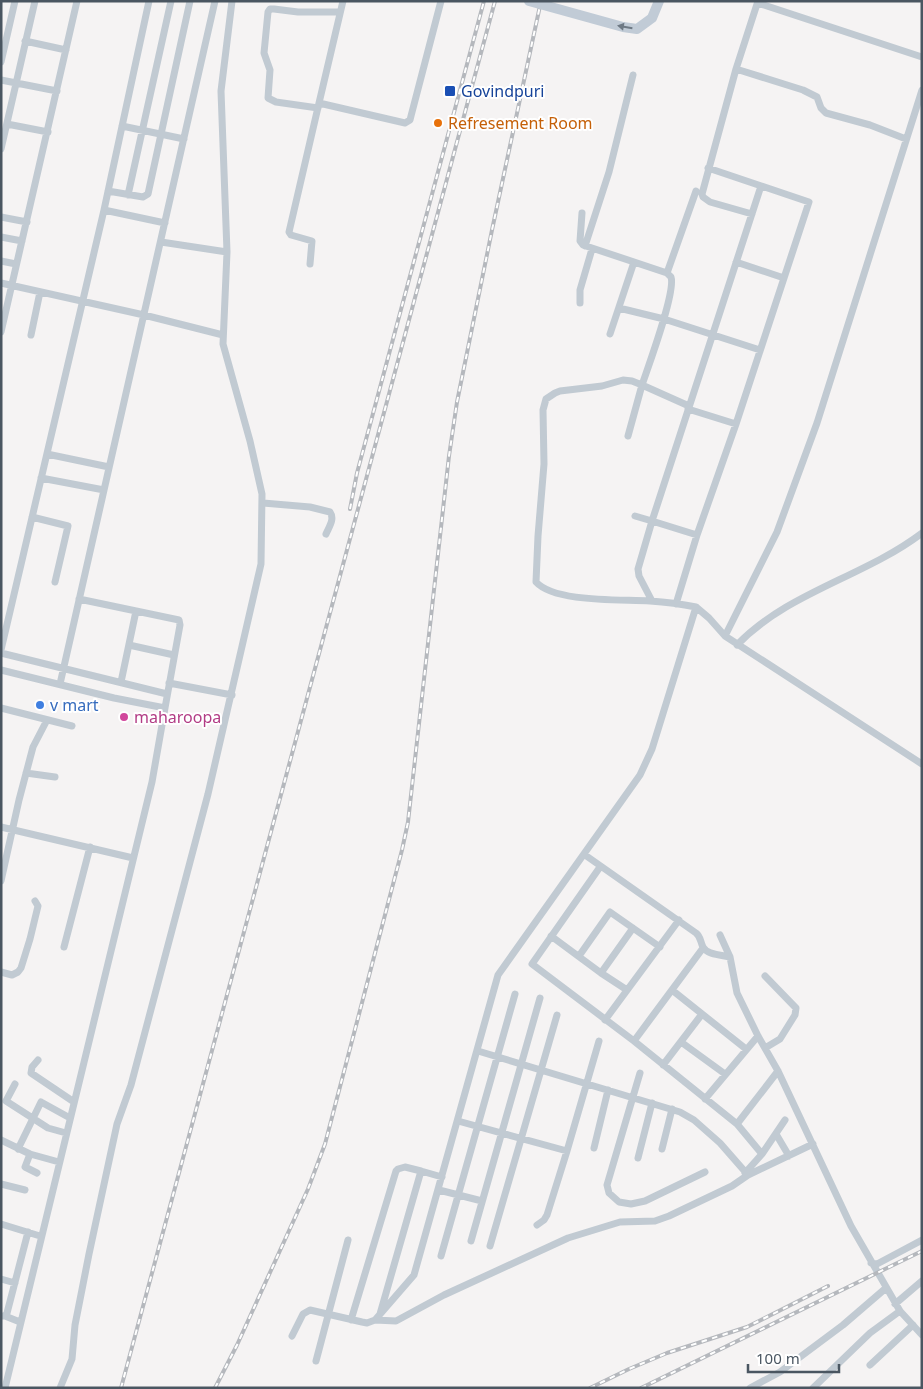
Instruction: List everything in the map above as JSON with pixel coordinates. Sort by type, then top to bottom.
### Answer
[{"type":"main road","points":[[529,1],[623,27],[637,29],[652,18],[660,1]]},
{"type":"street","points":[[1,62],[15,1]]},
{"type":"street","points":[[1,150],[35,1]]},
{"type":"street","points":[[1,332],[4,309],[12,286],[77,1]]},
{"type":"street","points":[[1,650],[104,210],[149,1]]},
{"type":"street","points":[[128,195],[171,1]]},
{"type":"street","points":[[108,191],[145,197],[148,194],[190,1]]},
{"type":"street","points":[[60,684],[215,1]]},
{"type":"street","points":[[60,1388],[72,1359],[75,1324],[117,1124],[130,1086],[208,794],[261,564],[263,503],[250,441],[224,352],[223,335],[227,252],[221,91],[232,1]]},
{"type":"street","points":[[310,264],[312,241],[291,235],[289,232],[343,1]]},
{"type":"street","points":[[340,12],[298,12],[270,9],[268,12],[264,53],[270,70],[268,98],[276,102],[318,105],[408,122],[441,1]]},
{"type":"street","points":[[752,214],[710,202],[703,197],[702,190],[736,69],[758,2],[922,57]]},
{"type":"street","points":[[25,41],[66,50]]},
{"type":"street","points":[[736,69],[813,94],[818,99],[823,111],[830,115],[870,125],[906,139]]},
{"type":"street","points":[[580,303],[580,290],[588,247],[633,76]]},
{"type":"street","points":[[1,80],[57,91]]},
{"type":"street","points":[[725,636],[780,522],[817,422],[922,90]]},
{"type":"street","points":[[7,124],[48,132]]},
{"type":"street","points":[[122,126],[184,139]]},
{"type":"street","points":[[676,604],[696,535],[736,424],[809,202],[708,168]]},
{"type":"street","points":[[652,601],[638,569],[761,186]]},
{"type":"street","points":[[668,273],[696,191]]},
{"type":"street","points":[[104,210],[165,224]]},
{"type":"street","points":[[582,213],[580,241],[588,247],[668,273],[673,281],[664,319],[642,385],[628,436]]},
{"type":"street","points":[[1,216],[27,222]]},
{"type":"street","points":[[1,237],[22,241]]},
{"type":"street","points":[[161,242],[227,252]]},
{"type":"street","points":[[1,261],[16,264]]},
{"type":"street","points":[[610,334],[634,262]]},
{"type":"street","points":[[736,262],[784,278]]},
{"type":"street","points":[[1,283],[223,335]]},
{"type":"street","points":[[31,336],[40,292]]},
{"type":"street","points":[[619,308],[664,319],[760,350]]},
{"type":"street","points":[[736,424],[689,407],[629,381],[560,391],[546,399],[543,410],[544,464],[535,577],[539,585],[566,595],[601,600],[652,601],[696,607],[725,636],[922,764]]},
{"type":"street","points":[[47,454],[110,467]]},
{"type":"street","points":[[41,478],[104,490]]},
{"type":"street","points":[[263,503],[310,507],[330,512],[332,519],[326,534]]},
{"type":"street","points":[[635,516],[696,535]]},
{"type":"street","points":[[32,517],[68,526],[55,582]]},
{"type":"street","points":[[738,645],[765,620],[793,602],[884,559],[922,533]]},
{"type":"street","points":[[5,1388],[40,1236],[152,782],[180,624],[179,620],[79,599]]},
{"type":"street","points":[[378,1319],[414,1275],[501,970],[585,855],[646,765],[696,607]]},
{"type":"street","points":[[121,682],[136,610]]},
{"type":"street","points":[[129,645],[174,655]]},
{"type":"street","points":[[1,654],[167,694]]},
{"type":"street","points":[[1,670],[114,698],[165,708]]},
{"type":"street","points":[[169,683],[232,695]]},
{"type":"street","points":[[1,708],[72,726]]},
{"type":"street","points":[[1,881],[26,773],[34,747],[46,720]]},
{"type":"street","points":[[26,773],[55,777]]},
{"type":"street","points":[[1,827],[134,858]]},
{"type":"street","points":[[64,947],[90,847]]},
{"type":"street","points":[[585,855],[679,920],[700,937],[703,948],[709,952],[730,957]]},
{"type":"street","points":[[600,867],[532,964],[634,1041],[705,1098],[736,1124],[762,1154]]},
{"type":"street","points":[[1,972],[12,976],[21,968],[38,908],[38,903],[35,900]]},
{"type":"street","points":[[579,956],[610,912],[660,947]]},
{"type":"street","points":[[606,1020],[679,920]]},
{"type":"street","points":[[601,973],[633,928]]},
{"type":"street","points":[[720,935],[730,957],[737,993],[778,1071],[851,1226],[895,1304],[922,1335]]},
{"type":"street","points":[[551,936],[627,990]]},
{"type":"street","points":[[634,1041],[703,948]]},
{"type":"street","points":[[765,976],[796,1008],[795,1015],[780,1039],[765,1048]]},
{"type":"street","points":[[672,990],[746,1049]]},
{"type":"street","points":[[441,1256],[499,1057],[515,994]]},
{"type":"street","points":[[470,1241],[540,998]]},
{"type":"street","points":[[664,1065],[702,1014]]},
{"type":"street","points":[[490,1246],[557,1015]]},
{"type":"street","points":[[705,1098],[758,1036]]},
{"type":"street","points":[[537,1225],[544,1220],[568,1151],[599,1041]]},
{"type":"street","points":[[681,1042],[725,1074]]},
{"type":"street","points":[[478,1051],[672,1109],[694,1120],[715,1138],[746,1174]]},
{"type":"street","points":[[38,1060],[30,1068],[31,1072],[74,1102]]},
{"type":"street","points":[[736,1124],[778,1071]]},
{"type":"street","points":[[640,1073],[607,1185],[609,1193],[619,1202],[625,1204],[638,1203],[705,1172]]},
{"type":"street","points":[[15,1084],[6,1101],[53,1130],[66,1134]]},
{"type":"street","points":[[594,1148],[608,1090]]},
{"type":"street","points":[[18,1149],[42,1102],[70,1118]]},
{"type":"street","points":[[638,1158],[652,1103]]},
{"type":"street","points":[[662,1149],[672,1109]]},
{"type":"street","points":[[292,1336],[300,1319],[307,1311],[314,1310],[367,1323],[378,1319],[396,1321],[444,1295],[568,1238],[620,1222],[655,1221],[669,1216],[732,1186],[746,1174],[785,1120]]},
{"type":"street","points":[[458,1121],[568,1151]]},
{"type":"street","points":[[776,1134],[789,1156]]},
{"type":"street","points":[[1,1140],[30,1154],[59,1162]]},
{"type":"street","points":[[746,1174],[813,1144]]},
{"type":"street","points":[[30,1154],[25,1167],[37,1173]]},
{"type":"street","points":[[351,1320],[396,1171],[406,1167],[442,1177]]},
{"type":"street","points":[[378,1319],[421,1171]]},
{"type":"street","points":[[1,1184],[25,1190]]},
{"type":"street","points":[[439,1190],[482,1201]]},
{"type":"street","points":[[1,1224],[40,1236]]},
{"type":"street","points":[[20,1322],[3,1316],[15,1283],[28,1232]]},
{"type":"street","points":[[316,1361],[348,1240]]},
{"type":"street","points":[[871,1263],[877,1264],[922,1240]]},
{"type":"street","points":[[1,1279],[15,1283]]},
{"type":"street","points":[[895,1304],[922,1281]]},
{"type":"street","points":[[750,1388],[780,1372],[843,1325],[886,1288]]},
{"type":"street","points":[[814,1388],[870,1333],[900,1311]]},
{"type":"street","points":[[870,1366],[913,1326]]},
{"type":"railway","points":[[350,509],[357,473],[484,1]]},
{"type":"railway","points":[[121,1388],[495,1]]},
{"type":"railway","points":[[215,1388],[237,1345],[308,1189],[325,1144],[402,850],[408,822],[449,456],[457,402],[541,1]]},
{"type":"railway","points":[[641,1388],[922,1251]]},
{"type":"railway","points":[[590,1388],[667,1353],[747,1327],[828,1286]]},
{"type":"place","name":"Govindpuri","points":[[450,91]]},
{"type":"place","name":"Refresement Room","points":[[438,123]]},
{"type":"place","name":"v mart","points":[[40,705]]},
{"type":"place","name":"maharoopa","points":[[124,717]]}]
